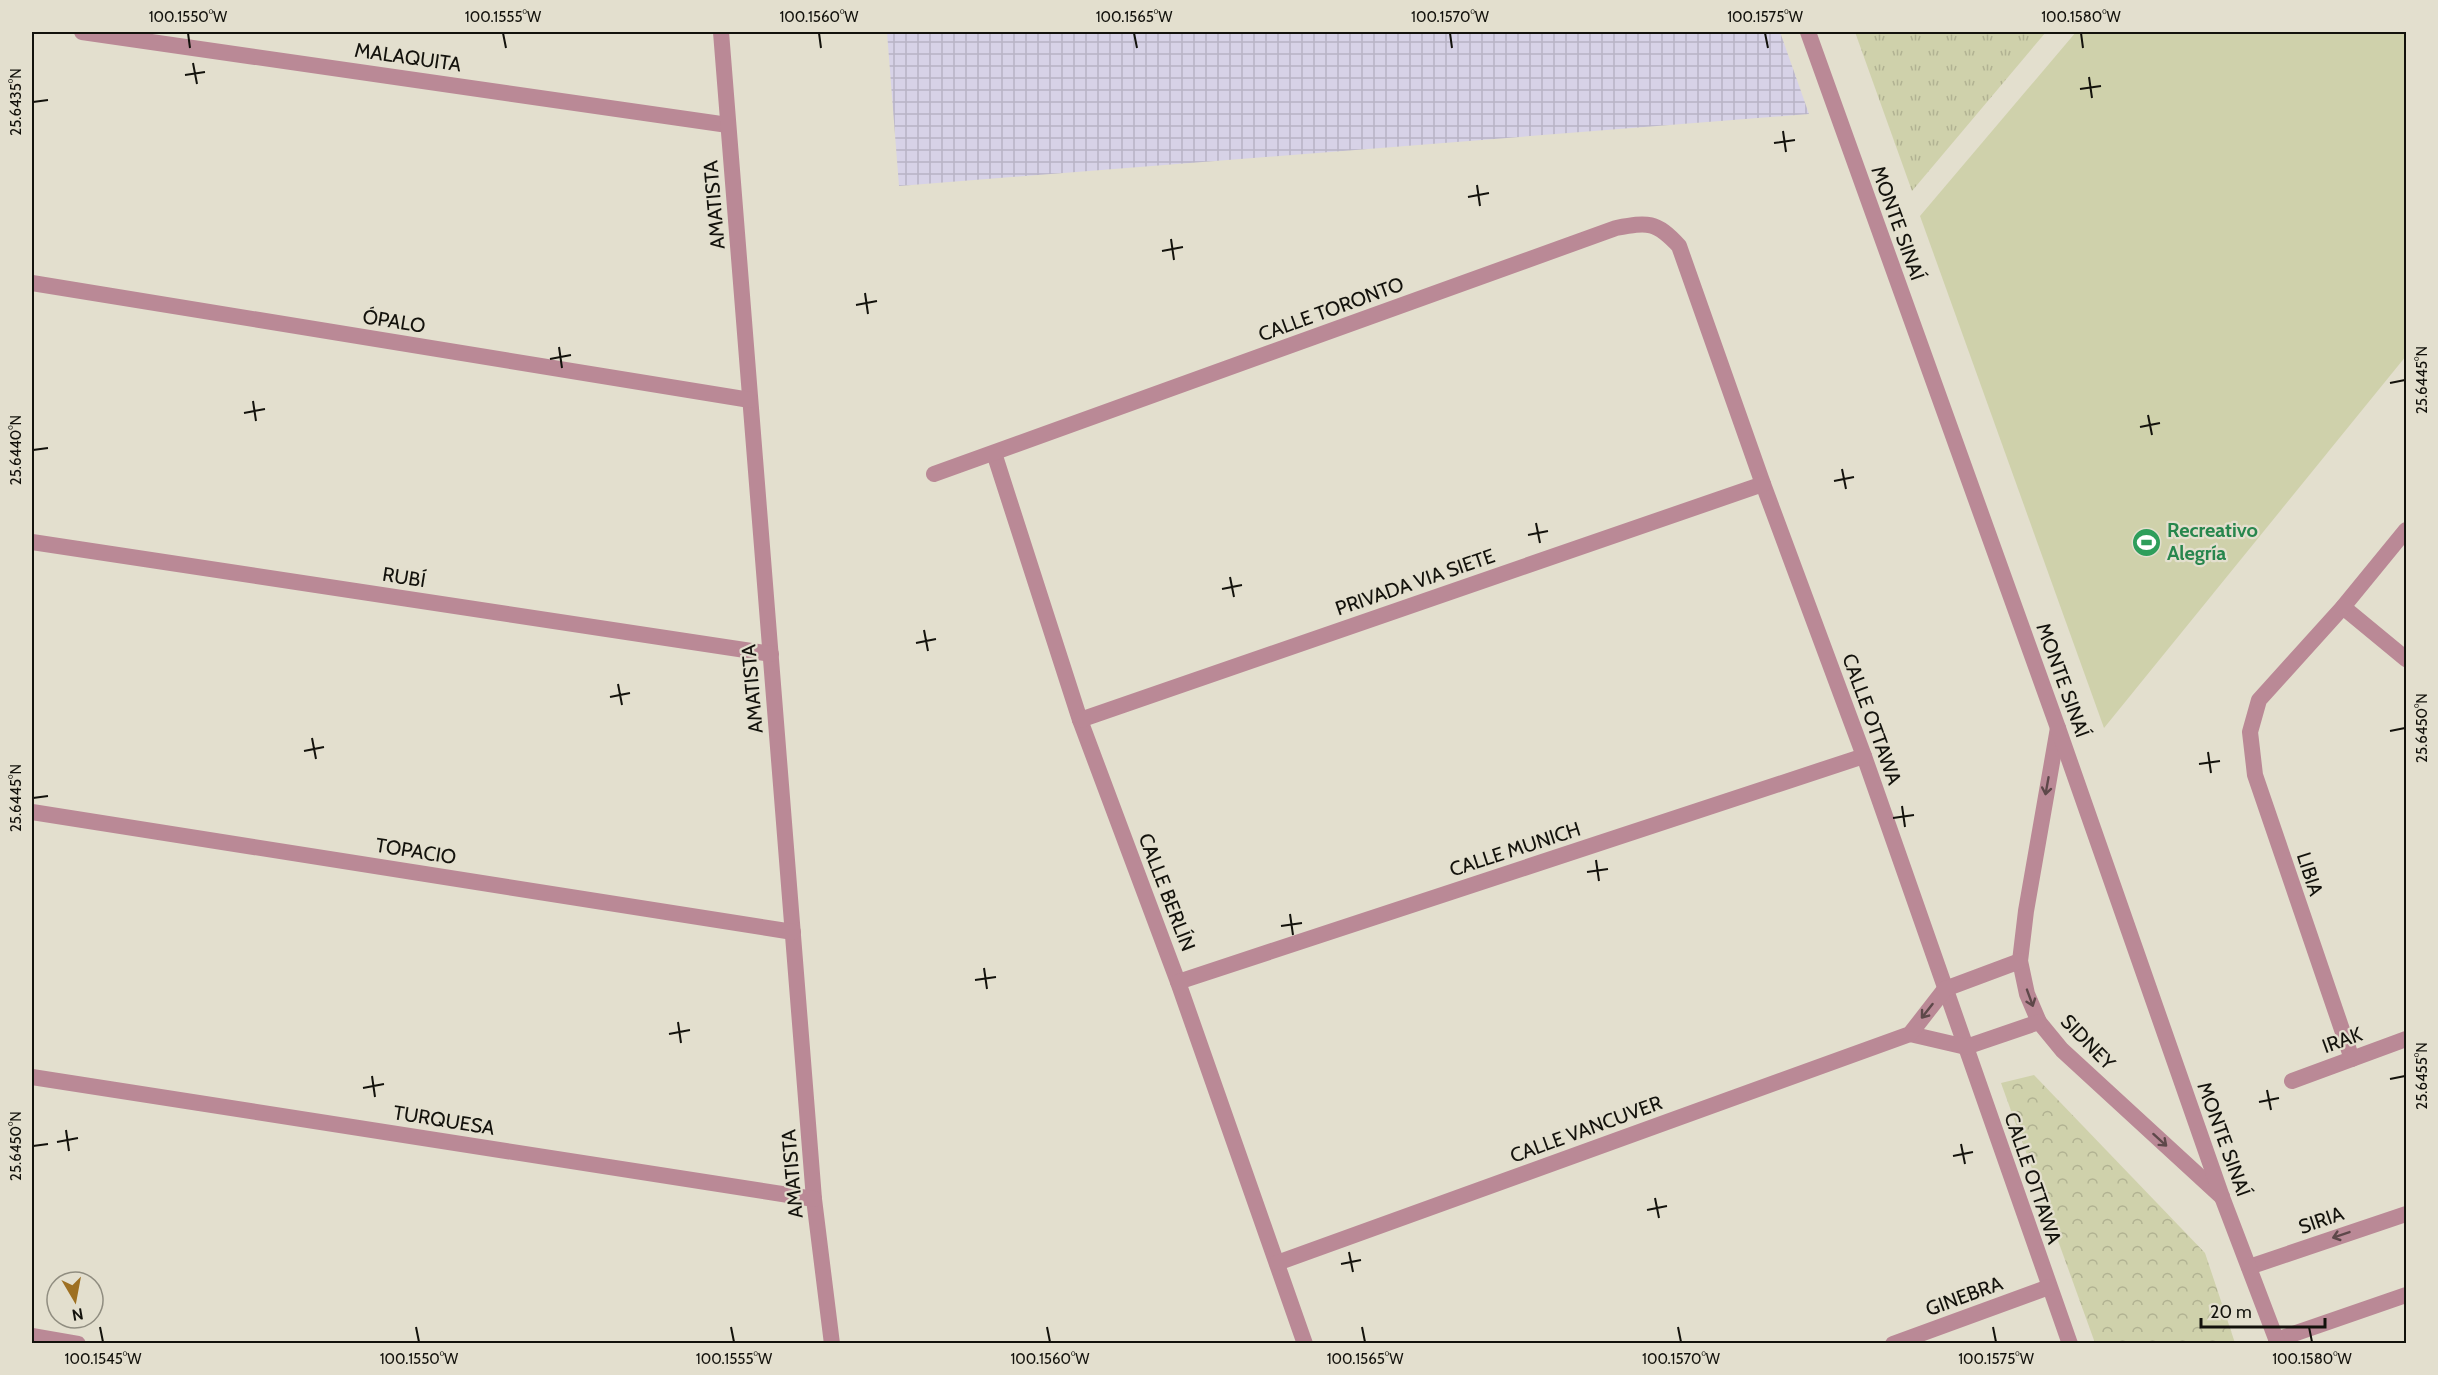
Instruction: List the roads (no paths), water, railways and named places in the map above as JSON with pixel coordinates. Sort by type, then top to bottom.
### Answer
[{"type":"street","name":"MALAQUITA","points":[[82,32],[728,125]]},
{"type":"street","name":"AMATISTA","points":[[721,32],[814,1199],[832,1344]]},
{"type":"street","name":"MONTE SINAÍ","points":[[1808,32],[2058,728],[2222,1197],[2277,1342]]},
{"type":"street","name":"CALLE TORONTO","points":[[934,474],[1616,228],[1643,223],[1664,230],[1679,246]]},
{"type":"street","name":"CALLE OTTAWA","points":[[1679,246],[1763,484],[1864,756],[2070,1344]]},
{"type":"street","name":"ÓPALO","points":[[32,283],[750,400]]},
{"type":"street","name":"CALLE BERLÍN","points":[[994,453],[1080,720],[1178,982],[1305,1344]]},
{"type":"street","name":"PRIVADA VIA SIETE","points":[[1080,720],[1763,484]]},
{"type":"street","points":[[2406,530],[2343,608],[2406,659]]},
{"type":"street","name":"RUBÍ","points":[[32,542],[771,654]]},
{"type":"street","name":"LIBIA","points":[[2343,608],[2259,700],[2250,732],[2255,775],[2352,1059]]},
{"type":"street","name":"SIDNEY","points":[[2058,728],[2025,911],[2020,961],[2027,994],[2039,1022],[2062,1050],[2222,1197]]},
{"type":"street","name":"CALLE MUNICH","points":[[1178,982],[1864,756]]},
{"type":"street","name":"TOPACIO","points":[[32,812],[793,932]]},
{"type":"street","points":[[2020,961],[1945,989],[1910,1034],[1966,1047],[2039,1022]]},
{"type":"street","name":"CALLE VANCUVER","points":[[1277,1263],[1910,1034]]},
{"type":"street","name":"IRAK","points":[[2292,1081],[2406,1039]]},
{"type":"street","name":"TURQUESA","points":[[32,1077],[814,1199]]},
{"type":"street","name":"SIRIA","points":[[2249,1266],[2406,1214]]},
{"type":"street","name":"GINEBRA","points":[[1893,1344],[2049,1287]]},
{"type":"street","points":[[2277,1342],[2406,1295]]},
{"type":"street","points":[[32,1336],[78,1344]]},
{"type":"place","name":"Recreativo Alegría","points":[[2146,542]]}]
